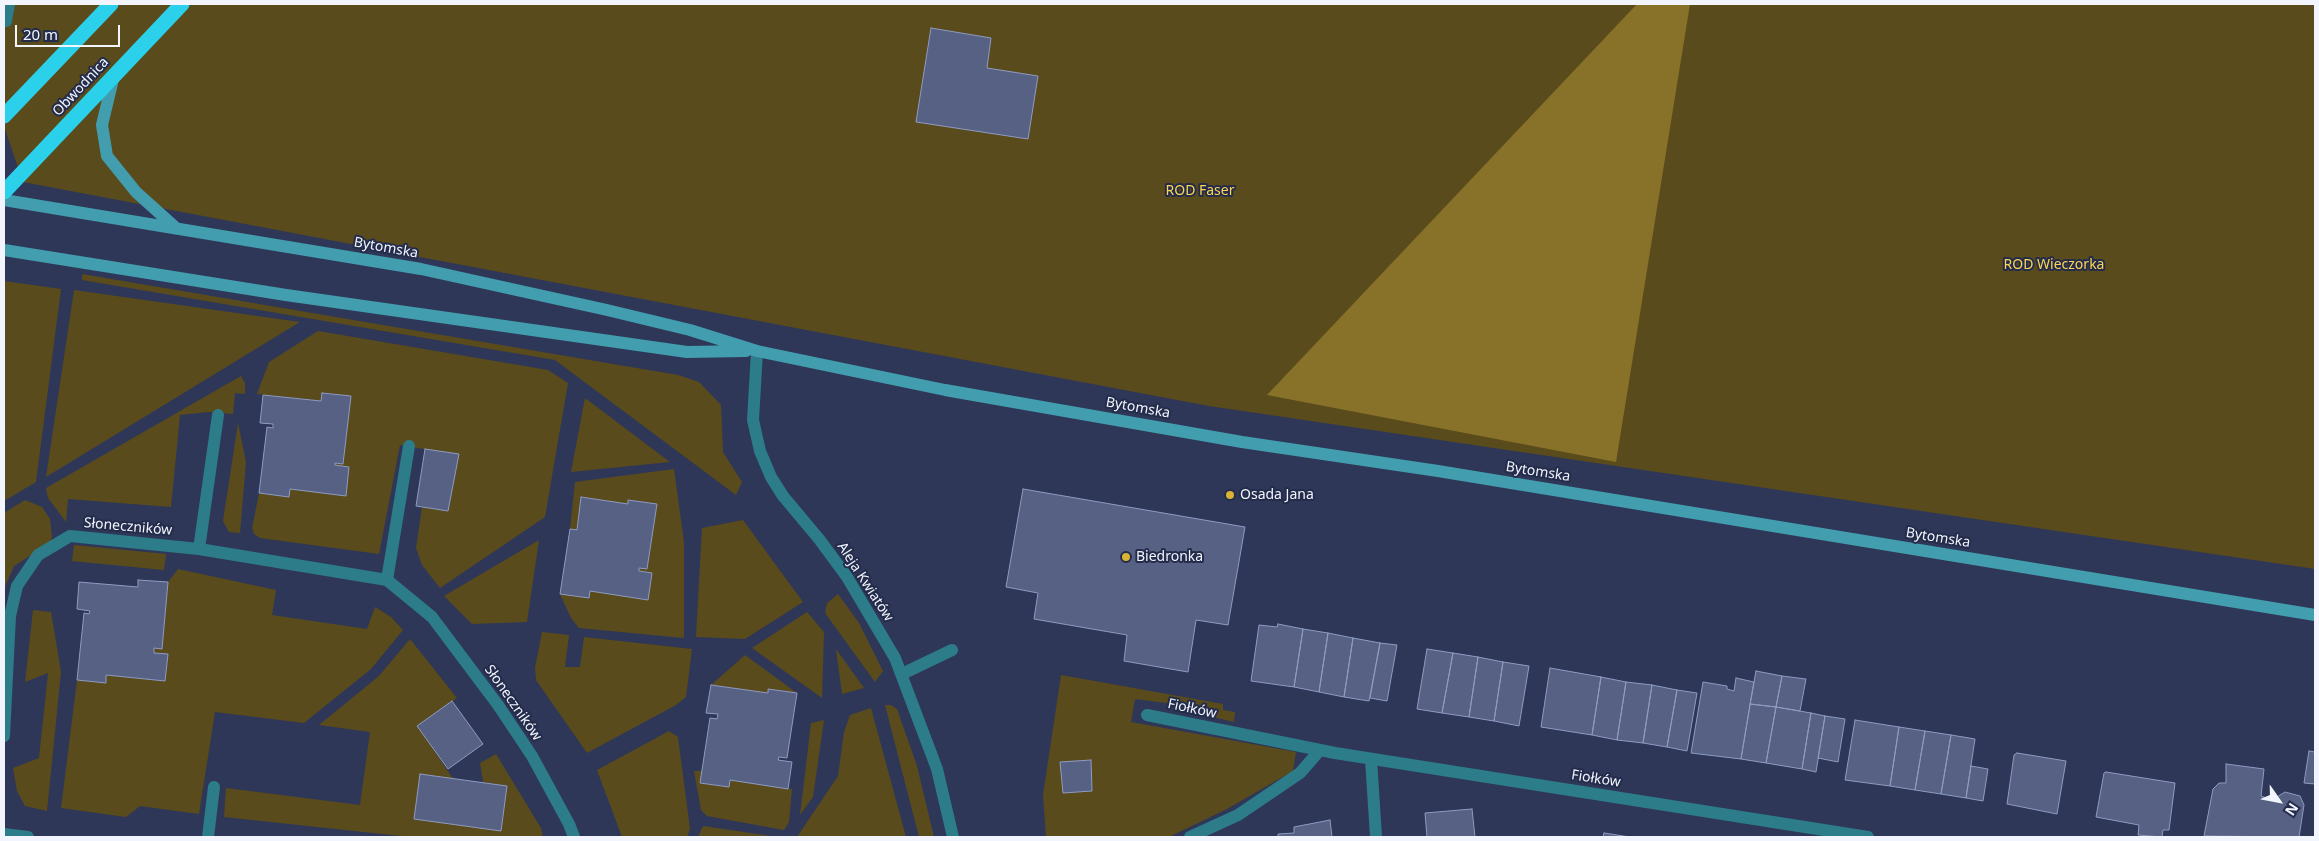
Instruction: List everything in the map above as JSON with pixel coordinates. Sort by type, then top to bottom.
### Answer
[{"type":"highway","points":[[4,116],[112,4]]},
{"type":"highway","name":"Obwodnica","points":[[4,192],[182,4]]},
{"type":"street","points":[[4,21],[6,21],[9,4]]},
{"type":"street","points":[[114,75],[102,125],[107,156],[136,192],[176,228]]},
{"type":"street","name":"Bytomska","points":[[4,200],[421,269],[625,314],[690,330],[757,351],[945,390],[1242,442],[1438,471],[2315,615]]},
{"type":"street","name":"Bytomska","points":[[4,250],[295,297],[677,351],[757,351]]},
{"type":"street","name":"Aleja Kwiatów","points":[[757,351],[753,420],[760,451],[771,476],[783,496],[819,539],[847,577],[896,658],[937,769],[952,837]]},
{"type":"street","points":[[199,549],[218,415]]},
{"type":"street","points":[[387,580],[408,446]]},
{"type":"street","name":"Słoneczników","points":[[4,736],[10,616],[17,586],[38,555],[70,536],[199,549],[387,580],[432,617],[498,705],[532,756],[569,824],[574,837]]},
{"type":"street","points":[[902,674],[952,650]]},
{"type":"street","name":"Fiołków","points":[[1147,715],[1371,759],[1868,837]]},
{"type":"street","points":[[1190,837],[1238,815],[1300,773],[1320,750]]},
{"type":"street","points":[[1371,759],[1376,837]]},
{"type":"street","points":[[208,837],[214,787]]},
{"type":"street","points":[[4,834],[28,837]]},
{"type":"green space","points":[[4,4],[2315,4],[2315,569],[1209,406],[23,182],[4,126]]},
{"type":"green space","points":[[82,274],[678,375],[699,382],[721,405],[723,452],[742,482],[736,495],[555,360],[82,280]]},
{"type":"green space","points":[[4,281],[61,289],[36,482],[4,501]]},
{"type":"green space","points":[[74,290],[300,322],[46,477]]},
{"type":"green space","points":[[318,331],[548,370],[568,383],[545,517],[440,588],[422,565],[416,548],[422,507],[448,511],[459,455],[400,445],[379,554],[260,538],[254,534],[252,528],[259,493],[289,497],[290,489],[346,495],[349,467],[335,465],[335,463],[343,464],[351,396],[323,393],[321,401],[257,394],[269,362]]},
{"type":"green space","points":[[241,376],[245,383],[245,394],[235,393],[233,414],[208,412],[180,415],[171,507],[68,499],[66,522],[48,498],[46,488]]},
{"type":"green space","points":[[585,398],[670,462],[571,472]]},
{"type":"green space","points":[[238,423],[246,462],[240,533],[229,532],[223,521]]},
{"type":"green space","points":[[674,469],[684,542],[684,638],[579,628],[571,618],[560,594],[589,598],[590,591],[648,600],[652,573],[639,571],[639,568],[647,569],[657,504],[629,500],[628,504],[581,497],[577,530],[570,529],[575,482]]},
{"type":"green space","points":[[25,500],[42,507],[50,519],[52,537],[50,543],[14,566],[4,589],[4,513]]},
{"type":"green space","points":[[743,520],[803,602],[745,639],[696,637],[702,528]]},
{"type":"green space","points":[[539,540],[527,622],[472,624],[444,596]]},
{"type":"green space","points":[[74,545],[166,554],[164,570],[72,561]]},
{"type":"green space","points":[[178,569],[276,590],[272,615],[367,629],[375,607],[391,617],[403,630],[371,669],[304,723],[215,712],[199,814],[140,806],[126,817],[61,808],[77,680],[105,683],[106,675],[165,681],[168,654],[154,653],[154,648],[162,648],[168,582]]},
{"type":"green space","points":[[838,594],[859,623],[883,671],[875,682],[825,613],[827,603]]},
{"type":"green space","points":[[33,610],[51,612],[61,672],[47,811],[25,806],[17,791],[13,768],[39,758],[48,673],[25,682]]},
{"type":"green space","points":[[807,612],[824,632],[822,698],[752,648]]},
{"type":"green space","points":[[542,632],[569,635],[565,667],[580,667],[584,637],[692,649],[686,697],[676,705],[587,753],[536,680],[535,668]]},
{"type":"green space","points":[[410,639],[457,698],[418,726],[453,779],[420,774],[414,819],[501,830],[507,786],[483,782],[480,763],[496,754],[541,828],[543,837],[410,837],[224,817],[226,788],[360,805],[370,732],[319,725],[379,676]]},
{"type":"green space","points":[[836,649],[864,688],[842,694]]},
{"type":"green space","points":[[745,655],[797,693],[768,689],[768,693],[711,685]]},
{"type":"green space","points":[[1061,675],[1223,704],[1223,710],[1235,712],[1234,722],[1205,715],[1204,708],[1135,699],[1131,722],[1296,752],[1293,771],[1227,809],[1169,837],[1046,837],[1043,795]]},
{"type":"green space","points":[[885,705],[891,705],[897,709],[917,766],[934,837],[919,837]]},
{"type":"green space","points":[[871,708],[906,837],[797,837],[838,776],[844,732],[850,715]]},
{"type":"green space","points":[[824,720],[813,797],[800,815],[811,723]]},
{"type":"green space","points":[[669,731],[678,737],[690,829],[687,837],[622,837],[597,770]]},
{"type":"green space","points":[[694,771],[702,771],[700,783],[729,787],[730,780],[792,789],[789,822],[784,830],[707,816],[701,810]]},
{"type":"green space","points":[[703,826],[771,836],[772,837],[698,837]]},
{"type":"shaded area","points":[[1637,4],[1690,4],[1616,462],[1267,395]]},
{"type":"building","points":[[931,28],[991,38],[987,68],[1038,76],[1028,139],[916,122]]},
{"type":"building","points":[[322,393],[351,396],[343,464],[335,463],[335,465],[349,467],[346,496],[290,489],[289,497],[259,493],[267,427],[273,428],[273,424],[260,423],[263,395],[321,401]]},
{"type":"building","points":[[425,449],[459,454],[448,511],[416,506]]},
{"type":"building","name":"Biedronka","points":[[1023,489],[1245,527],[1228,625],[1196,620],[1188,672],[1124,661],[1127,635],[1034,619],[1038,593],[1006,587]]},
{"type":"building","points":[[581,497],[628,504],[628,500],[657,504],[647,569],[639,568],[639,571],[652,573],[648,600],[590,591],[589,598],[560,594],[570,529],[577,530]]},
{"type":"building","points":[[138,580],[168,582],[162,649],[154,648],[154,653],[168,654],[165,681],[106,675],[106,683],[77,680],[84,613],[89,614],[90,611],[77,609],[79,582],[138,587]]},
{"type":"building","points":[[1278,624],[1303,629],[1294,687],[1251,681],[1259,625],[1277,627]]},
{"type":"building","points":[[1303,629],[1328,633],[1319,692],[1294,687]]},
{"type":"building","points":[[1328,633],[1353,638],[1344,697],[1319,692]]},
{"type":"building","points":[[1353,638],[1380,643],[1369,701],[1344,697]]},
{"type":"building","points":[[1380,643],[1397,645],[1387,701],[1370,698]]},
{"type":"building","points":[[1427,649],[1453,653],[1442,713],[1417,709]]},
{"type":"building","points":[[1453,653],[1478,657],[1469,717],[1442,713]]},
{"type":"building","points":[[1478,657],[1503,662],[1494,721],[1469,717]]},
{"type":"building","points":[[1503,662],[1529,666],[1519,726],[1494,721]]},
{"type":"building","points":[[1550,668],[1601,677],[1592,735],[1541,727]]},
{"type":"building","points":[[1756,671],[1782,676],[1776,707],[1750,704]]},
{"type":"building","points":[[1782,676],[1806,679],[1800,711],[1776,707]]},
{"type":"building","points":[[1601,677],[1626,682],[1617,740],[1592,735]]},
{"type":"building","points":[[1736,678],[1754,682],[1741,759],[1691,753],[1703,682],[1727,686],[1727,689],[1734,691]]},
{"type":"building","points":[[1626,682],[1652,685],[1643,743],[1617,740]]},
{"type":"building","points":[[711,685],[768,693],[768,689],[797,693],[787,758],[779,757],[778,760],[792,762],[788,789],[730,780],[729,787],[700,783],[710,718],[717,719],[718,714],[706,713]]},
{"type":"building","points":[[1652,685],[1677,690],[1667,747],[1643,743]]},
{"type":"building","points":[[1677,690],[1697,693],[1687,751],[1667,747]]},
{"type":"building","points":[[452,701],[483,744],[448,769],[417,726]]},
{"type":"building","points":[[1750,704],[1776,707],[1766,763],[1741,759]]},
{"type":"building","points":[[1776,707],[1811,713],[1802,769],[1766,763]]},
{"type":"building","points":[[1811,713],[1825,716],[1816,772],[1802,769]]},
{"type":"building","points":[[1825,716],[1845,719],[1838,762],[1818,758]]},
{"type":"building","points":[[1855,720],[1899,727],[1890,786],[1845,780]]},
{"type":"building","points":[[1899,727],[1925,731],[1915,790],[1890,786]]},
{"type":"building","points":[[1925,731],[1951,735],[1941,794],[1915,790]]},
{"type":"building","points":[[1951,735],[1975,739],[1966,798],[1941,794]]},
{"type":"building","points":[[2309,751],[2315,752],[2315,784],[2304,783]]},
{"type":"building","points":[[2017,753],[2066,761],[2057,814],[2007,804],[2014,755]]},
{"type":"building","points":[[1091,760],[1092,791],[1063,793],[1060,762]]},
{"type":"building","points":[[2226,764],[2264,769],[2261,796],[2272,800],[2285,792],[2300,796],[2304,805],[2299,837],[2204,836],[2213,789],[2219,783],[2226,783]]},
{"type":"building","points":[[1971,766],[1988,769],[1983,801],[1966,798]]},
{"type":"building","points":[[2104,773],[2175,783],[2169,830],[2163,830],[2162,837],[2138,835],[2139,825],[2096,817]]},
{"type":"building","points":[[420,774],[507,786],[501,831],[414,819]]},
{"type":"building","points":[[1472,809],[1475,837],[1427,837],[1425,813]]},
{"type":"building","points":[[1330,820],[1332,837],[1278,837],[1278,834],[1294,833],[1294,827]]},
{"type":"building","points":[[1604,833],[1630,837],[1603,837]]},
{"type":"place","name":"Osada Jana","points":[[1230,495]]},
{"type":"place","name":"Biedronka","points":[[1126,557]]},
{"type":"park label","name":"ROD Faser","points":[[1200,191]]},
{"type":"park label","name":"ROD Wieczorka","points":[[2054,265]]}]
